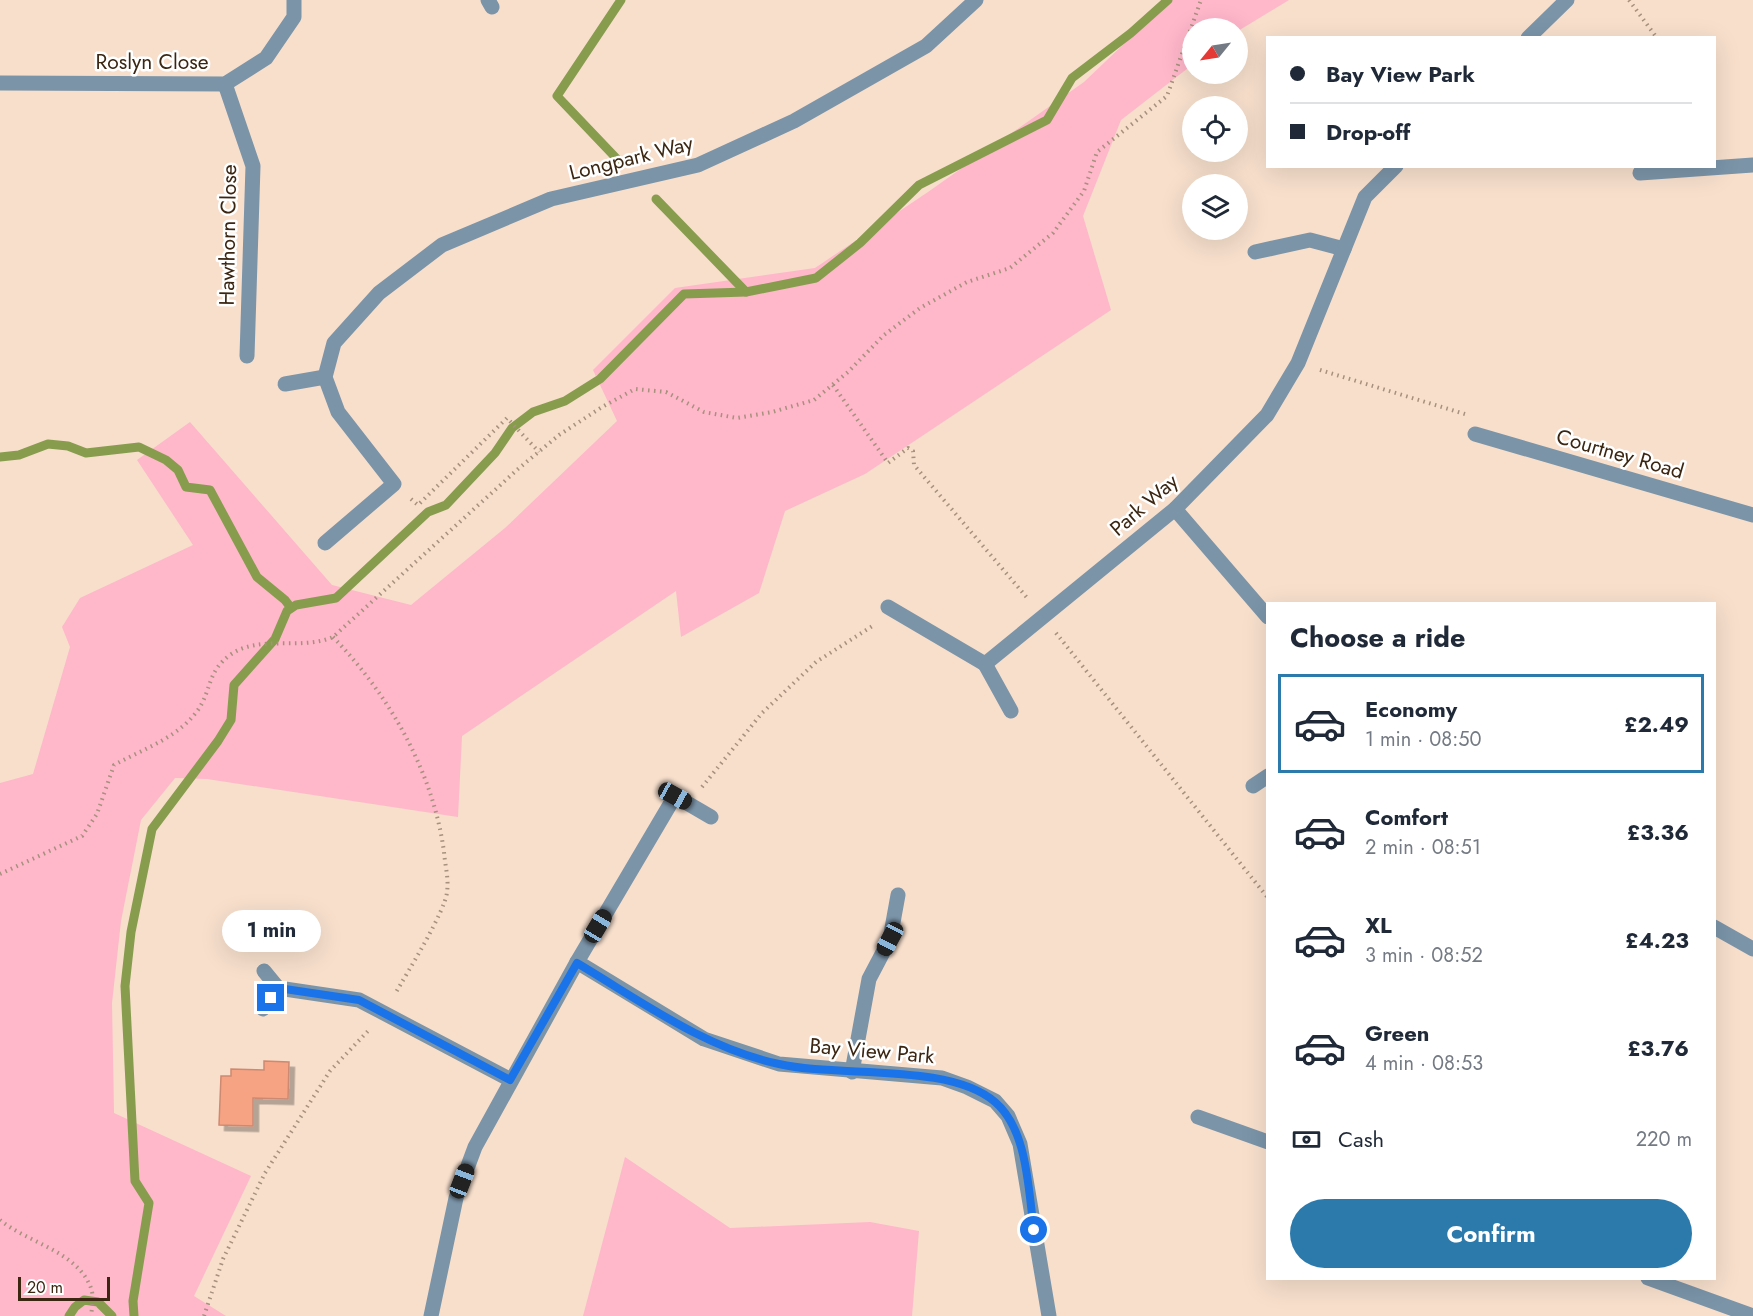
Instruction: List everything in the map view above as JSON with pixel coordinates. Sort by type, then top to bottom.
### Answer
[{"type":"street","name":"Roslyn Close","points":[[0,83],[225,84],[266,58],[294,17],[294,0]]},
{"type":"street","name":"Longpark Way","points":[[325,377],[334,343],[379,293],[442,245],[551,200],[698,165],[794,121],[926,46],[976,0]]},
{"type":"street","points":[[1530,36],[1567,0]]},
{"type":"street","name":"Hawthorn Close","points":[[225,84],[254,166],[247,356]]},
{"type":"street","points":[[1716,168],[1753,165]]},
{"type":"street","name":"Park Way","points":[[985,664],[1175,509],[1267,415],[1298,363],[1365,197],[1394,168]]},
{"type":"street","points":[[1640,173],[1711,168]]},
{"type":"street","points":[[1255,252],[1310,240],[1344,249]]},
{"type":"street","points":[[285,384],[325,377],[338,412],[394,484],[325,543]]},
{"type":"street","name":"Courtney Road","points":[[1475,434],[1753,515]]},
{"type":"street","points":[[1175,509],[1266,615]]},
{"type":"street","points":[[888,607],[985,664],[1011,711]]},
{"type":"street","points":[[1253,786],[1266,777]]},
{"type":"street","points":[[431,1316],[456,1198],[475,1147],[510,1080],[675,796],[711,817]]},
{"type":"street","points":[[852,1072],[869,979],[890,939],[898,895]]},
{"type":"street","points":[[1716,928],[1753,949]]},
{"type":"street","name":"Bay View Park","points":[[577,963],[704,1039],[779,1064],[942,1078],[995,1101],[1008,1116],[1020,1144],[1049,1316]]},
{"type":"street","points":[[264,971],[278,988],[359,1000],[510,1080]]},
{"type":"street","points":[[263,1009],[278,988]]},
{"type":"street","points":[[1198,1117],[1266,1141]]},
{"type":"street","points":[[1654,1280],[1753,1316]]},
{"type":"path","points":[[0,874],[82,836],[97,814],[114,765],[168,738],[198,709],[213,670],[231,654],[258,644],[320,643],[333,637],[539,452],[593,412],[635,389],[666,392],[704,412],[737,418],[772,412],[814,400],[833,385],[884,335],[920,309],[967,282],[1010,268],[1053,233],[1083,191],[1097,152],[1167,96],[1201,0]]},
{"type":"path","points":[[1629,0],[1656,36]]},
{"type":"path","points":[[1298,363],[1471,416],[1475,434]]},
{"type":"path","points":[[833,385],[888,463],[908,448],[913,451],[914,465],[1043,616],[1266,895]]},
{"type":"path","points":[[394,484],[418,505],[507,418],[539,452]]},
{"type":"path","points":[[688,804],[762,713],[816,662],[875,624],[888,607]]},
{"type":"path","points":[[204,1316],[223,1259],[265,1173],[330,1071],[384,1014],[447,894],[440,818],[420,763],[355,660],[333,637]]},
{"type":"path","points":[[0,1220],[15,1233],[50,1249],[78,1268],[92,1290],[92,1316]]},
{"type":"shaded area","points":[[1170,0],[1289,0],[1248,25],[1248,18],[1182,18],[1182,73],[1121,120],[1083,216],[1111,310],[865,474],[785,511],[759,593],[681,637],[676,591],[462,736],[458,817],[207,779],[175,778],[141,820],[121,921],[112,1003],[114,1113],[251,1176],[194,1296],[226,1316],[0,1316],[0,783],[33,774],[70,647],[62,627],[80,598],[193,545],[137,460],[190,422],[332,585],[411,605],[505,528],[617,421],[593,370],[675,288],[815,268],[1084,82]]},
{"type":"shaded area","points":[[625,1157],[730,1228],[870,1222],[919,1231],[912,1316],[583,1316]]},
{"type":"building","points":[[264,1061],[289,1062],[288,1099],[253,1098],[253,1126],[219,1125],[221,1076],[231,1076],[231,1069],[264,1070]]},
{"type":"waterway","points":[[617,159],[557,96],[621,0]]},
{"type":"waterway","points":[[134,1316],[133,1301],[149,1203],[135,1181],[125,986],[131,932],[152,829],[218,741],[231,720],[234,685],[275,639],[287,611],[296,605],[336,598],[428,512],[446,505],[495,453],[512,428],[533,412],[565,401],[600,379],[684,294],[746,292],[816,278],[860,243],[919,185],[1047,120],[1072,78],[1131,33],[1168,0]]},
{"type":"waterway","points":[[656,199],[746,292]]},
{"type":"waterway","points":[[0,457],[19,455],[48,444],[68,446],[86,453],[139,447],[166,460],[178,470],[186,487],[210,490],[257,577],[285,600],[291,608]]},
{"type":"waterway","points":[[69,1316],[84,1300],[98,1302],[112,1316]]},
{"type":"route","points":[[271,998],[278,988],[359,1000],[510,1080],[577,963],[704,1039],[779,1064],[942,1078],[995,1101],[1008,1116],[1020,1144],[1034,1230]]}]
